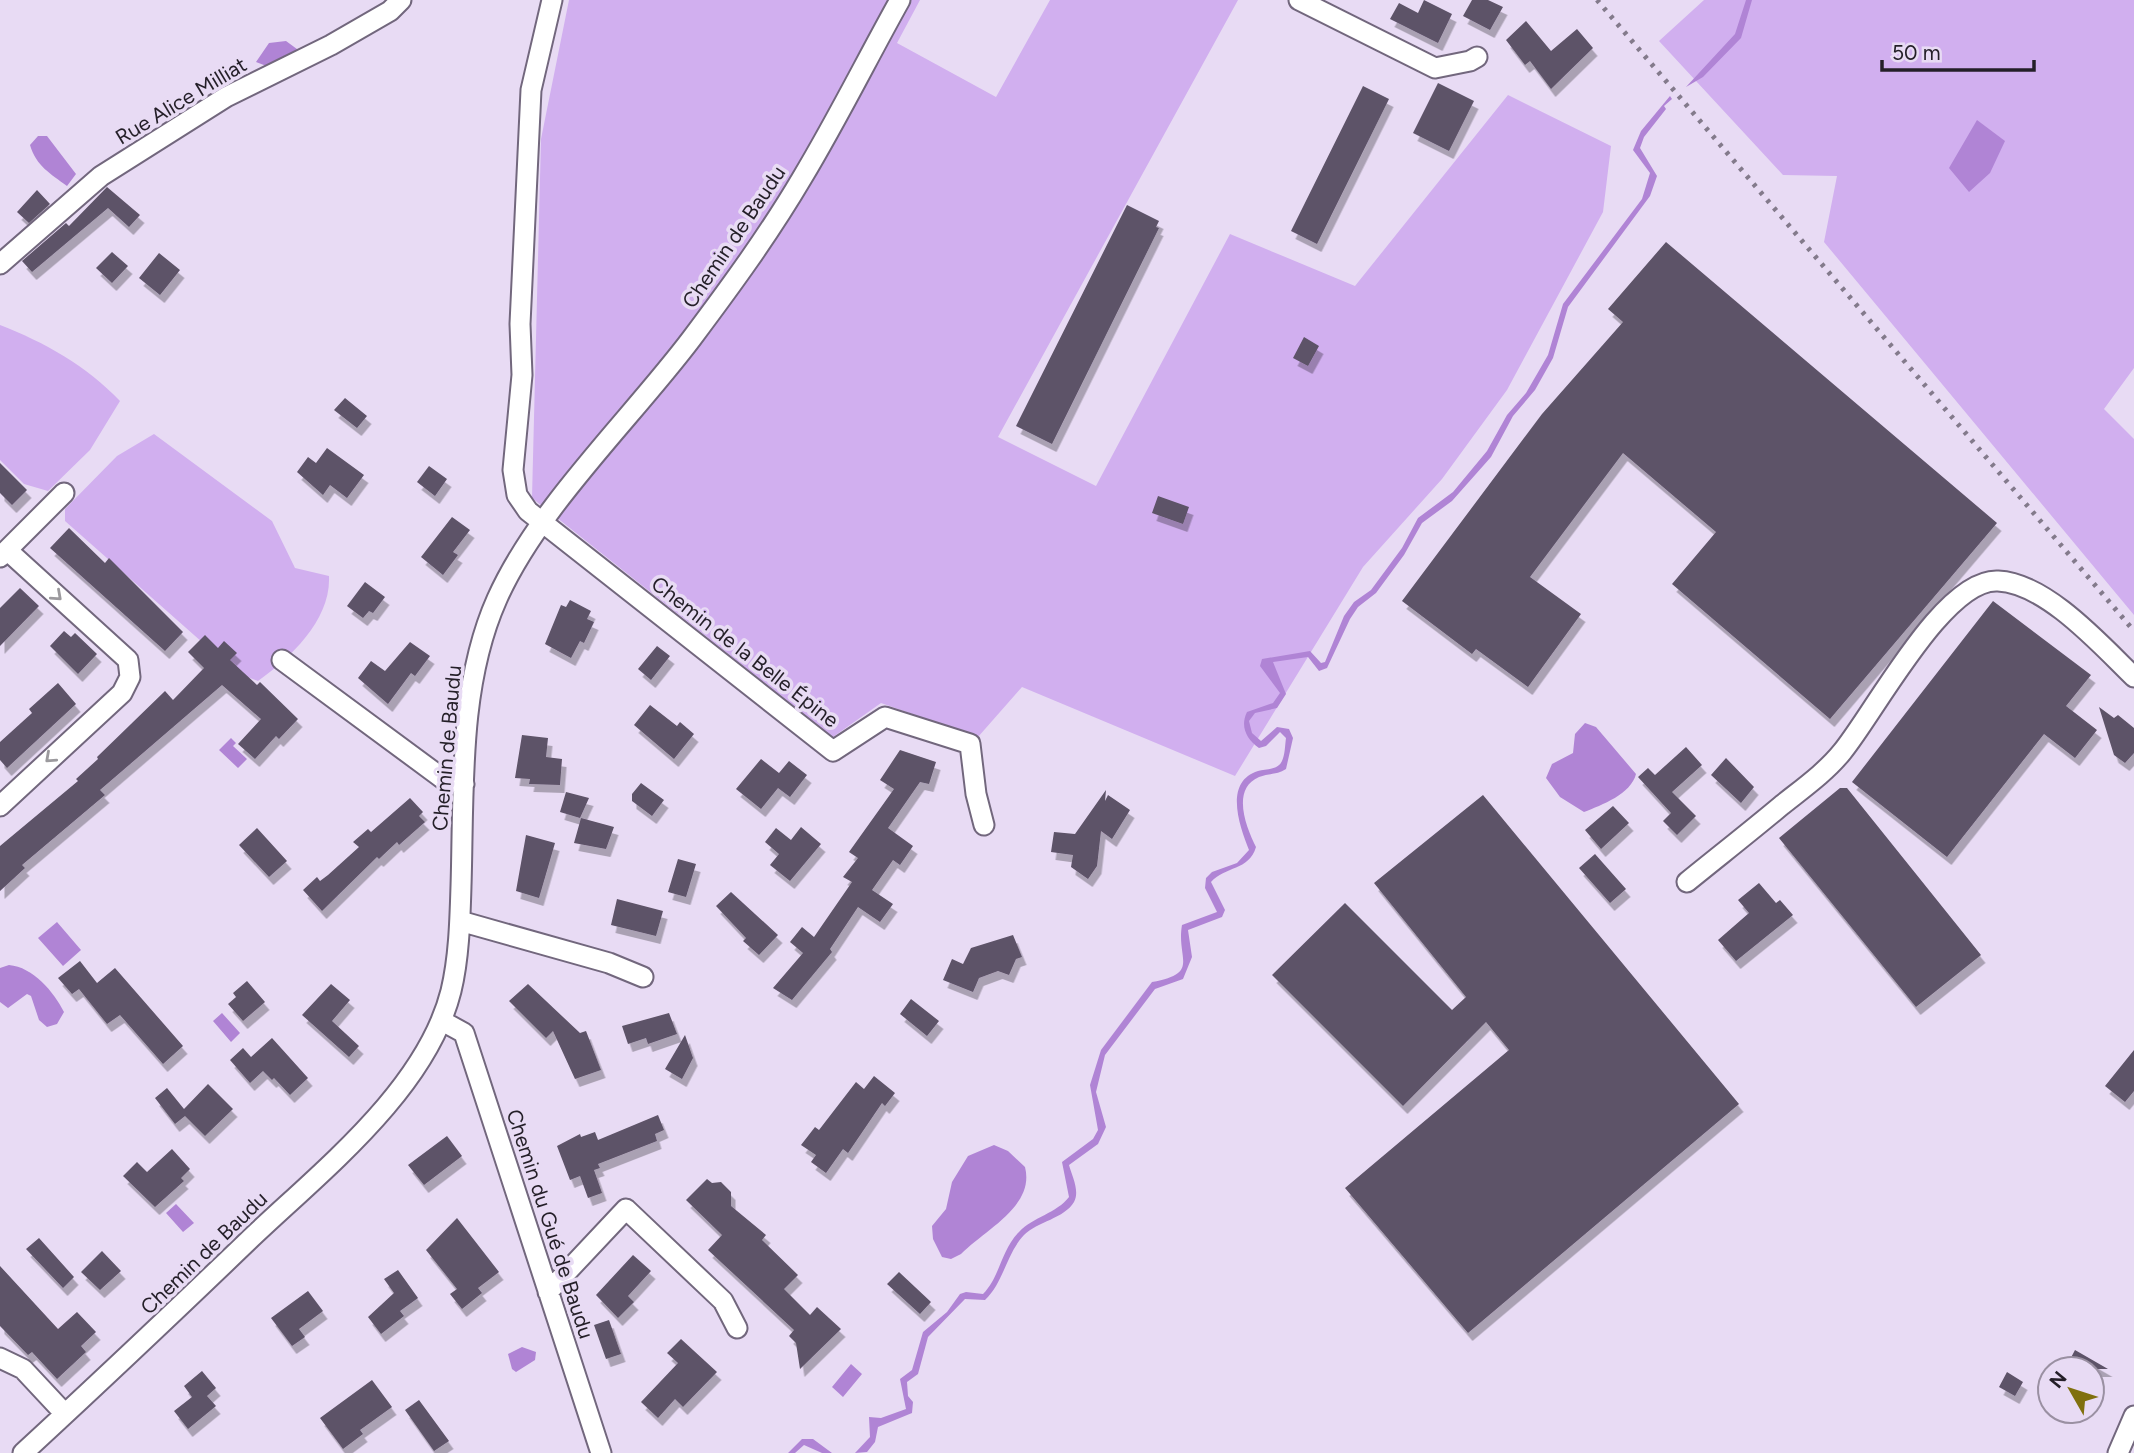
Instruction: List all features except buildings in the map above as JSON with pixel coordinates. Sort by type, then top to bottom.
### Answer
[{"type":"street","name":"Rue Alice Milliat","points":[[0,264],[101,176],[226,97],[331,45],[390,11],[401,0]]},
{"type":"street","points":[[543,522],[528,511],[517,495],[513,470],[522,374],[520,324],[531,90],[552,0]]},
{"type":"street","name":"Chemin de Baudu","points":[[23,1453],[142,1345],[363,1130],[411,1074],[442,1021],[452,989],[460,921],[464,784],[470,707],[479,646],[497,597],[543,522],[674,361],[744,269],[803,176],[900,0]]},
{"type":"street","points":[[1299,0],[1435,68],[1470,61],[1476,57]]},
{"type":"street","points":[[0,806],[122,693],[130,677],[128,660],[3,553],[64,493]]},
{"type":"street","name":"Chemin de la Belle Épine","points":[[543,522],[833,751],[885,716],[970,744],[976,794],[984,825]]},
{"type":"street","points":[[1687,882],[1841,754],[1940,615],[1960,594],[1977,583],[1997,581],[2034,592],[2094,639],[2134,677]]},
{"type":"street","points":[[282,660],[446,781],[464,784]]},
{"type":"street","points":[[460,921],[609,962],[643,977]]},
{"type":"street","name":"Chemin du Gué de Baudu","points":[[442,1021],[464,1033],[601,1453]]},
{"type":"street","points":[[548,1292],[626,1209],[723,1301],[737,1328]]},
{"type":"street","points":[[0,1358],[23,1369],[65,1414]]},
{"type":"street","points":[[2118,1453],[2134,1416]]},
{"type":"shaded area","points":[[569,0],[920,0],[897,43],[996,97],[1050,0],[1238,0],[998,437],[1096,486],[1230,234],[1355,286],[1508,95],[1611,146],[1603,212],[1507,390],[1442,479],[1363,567],[1235,776],[1022,687],[978,737],[881,703],[833,737],[532,498],[541,139]]},
{"type":"shaded area","points":[[1704,0],[2134,0],[2134,368],[2104,409],[2134,439],[2134,615],[1824,242],[1837,176],[1783,175],[1659,41]]},
{"type":"shaded area","points":[[1746,0],[1752,0],[1741,38],[1703,77],[1686,87],[1735,34]]},
{"type":"shaded area","points":[[286,41],[301,52],[269,67],[256,62],[269,43]]},
{"type":"shaded area","points":[[1670,96],[1672,99],[1664,106],[1666,109],[1644,137],[1640,148],[1657,176],[1650,196],[1568,307],[1553,358],[1535,390],[1513,416],[1491,457],[1452,501],[1422,523],[1404,555],[1376,593],[1358,607],[1350,619],[1327,668],[1319,671],[1308,657],[1273,662],[1286,694],[1277,708],[1255,713],[1249,721],[1252,733],[1261,741],[1277,727],[1289,729],[1293,738],[1286,769],[1259,777],[1245,790],[1243,809],[1256,847],[1248,860],[1211,882],[1225,910],[1222,917],[1188,930],[1192,957],[1183,979],[1155,989],[1105,1055],[1096,1092],[1106,1127],[1098,1144],[1069,1165],[1076,1188],[1074,1202],[1064,1212],[1024,1235],[997,1285],[985,1300],[965,1299],[928,1337],[918,1374],[907,1382],[908,1396],[913,1402],[912,1413],[878,1427],[875,1442],[867,1452],[855,1453],[870,1437],[869,1417],[881,1418],[906,1409],[900,1379],[912,1370],[923,1332],[947,1312],[960,1294],[983,1294],[1019,1232],[1069,1197],[1062,1162],[1093,1139],[1098,1130],[1090,1085],[1101,1050],[1152,982],[1177,974],[1181,969],[1182,925],[1217,912],[1205,888],[1206,878],[1212,872],[1237,863],[1249,850],[1239,818],[1237,795],[1247,777],[1280,764],[1286,738],[1280,732],[1266,746],[1259,748],[1246,732],[1244,722],[1247,712],[1273,703],[1280,693],[1260,666],[1262,659],[1310,651],[1321,663],[1325,662],[1344,616],[1354,602],[1371,590],[1402,548],[1418,518],[1453,492],[1487,451],[1507,415],[1526,393],[1548,355],[1563,304],[1642,199],[1650,173],[1633,150],[1641,131]]},
{"type":"shaded area","points":[[1977,120],[2005,141],[1990,173],[1969,192],[1949,168]]},
{"type":"shaded area","points":[[38,136],[47,136],[76,174],[67,186],[36,159],[30,145]]},
{"type":"shaded area","points":[[0,325],[64,356],[94,377],[120,401],[90,450],[48,491],[24,484],[0,460]]},
{"type":"shaded area","points":[[154,434],[272,521],[295,568],[329,576],[323,608],[307,636],[283,661],[258,681],[237,673],[65,521],[65,509],[117,456]]},
{"type":"shaded area","points":[[1585,723],[1596,727],[1636,774],[1622,793],[1584,812],[1560,797],[1546,778],[1552,764],[1573,753],[1575,734]]},
{"type":"shaded area","points":[[231,738],[236,743],[233,746],[247,759],[238,768],[219,750]]},
{"type":"shaded area","points":[[57,922],[81,950],[63,966],[38,938]]},
{"type":"shaded area","points":[[9,965],[34,975],[55,996],[64,1012],[57,1024],[47,1027],[39,1020],[31,996],[27,994],[8,1008],[0,1002],[0,968]]},
{"type":"shaded area","points":[[222,1013],[240,1033],[231,1042],[213,1021]]},
{"type":"shaded area","points":[[994,1145],[1008,1151],[1025,1167],[1023,1194],[1006,1216],[961,1254],[951,1259],[942,1257],[933,1239],[932,1226],[946,1209],[952,1182],[968,1156]]},
{"type":"shaded area","points":[[176,1204],[194,1223],[183,1232],[166,1213]]},
{"type":"shaded area","points":[[522,1347],[536,1352],[535,1360],[516,1372],[512,1369],[508,1354]]},
{"type":"shaded area","points":[[851,1364],[862,1374],[843,1397],[832,1387]]},
{"type":"shaded area","points":[[802,1439],[813,1439],[832,1453],[822,1453],[804,1445],[795,1453],[788,1453]]},
{"type":"railway","points":[[1597,0],[2134,631]]}]
